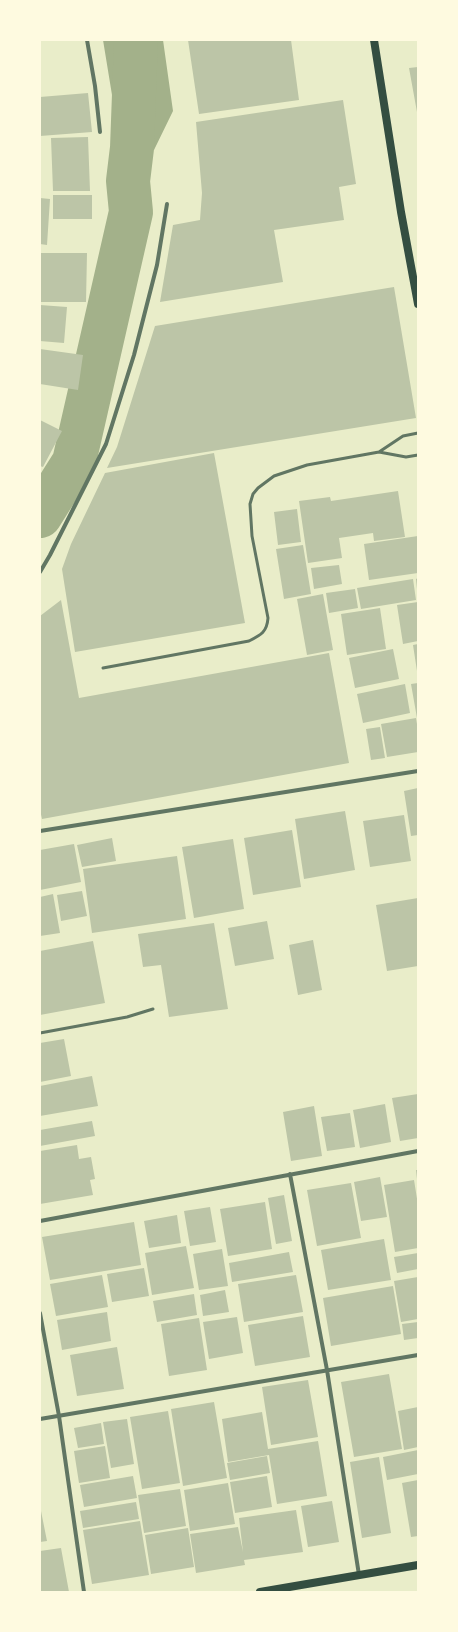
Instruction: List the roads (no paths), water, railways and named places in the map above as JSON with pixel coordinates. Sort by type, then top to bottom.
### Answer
[{"type":"main road","points":[[374,40],[401,212],[418,304]]},
{"type":"main road","points":[[260,1592],[280,1590],[418,1565]]},
{"type":"street","points":[[87,40],[95,86],[100,132]]},
{"type":"street","points":[[40,572],[50,556],[106,444],[134,355],[158,265],[166,204]]},
{"type":"street","points":[[40,831],[418,771]]},
{"type":"street","points":[[40,1221],[418,1151]]},
{"type":"street","points":[[290,1174],[327,1370],[359,1575]]},
{"type":"street","points":[[40,1313],[59,1416],[84,1592]]},
{"type":"street","points":[[40,1419],[418,1355]]},
{"type":"lane","points":[[379,452],[403,436],[418,433]]},
{"type":"lane","points":[[103,668],[249,641],[262,634],[267,627],[268,618],[252,536],[250,504],[253,494],[258,488],[274,476],[307,465],[379,452],[406,457],[418,455]]},
{"type":"lane","points":[[40,1033],[127,1017],[153,1009]]},
{"type":"waterway","points":[[40,516],[74,462],[131,212],[128,181],[132,148],[136,40]]}]
